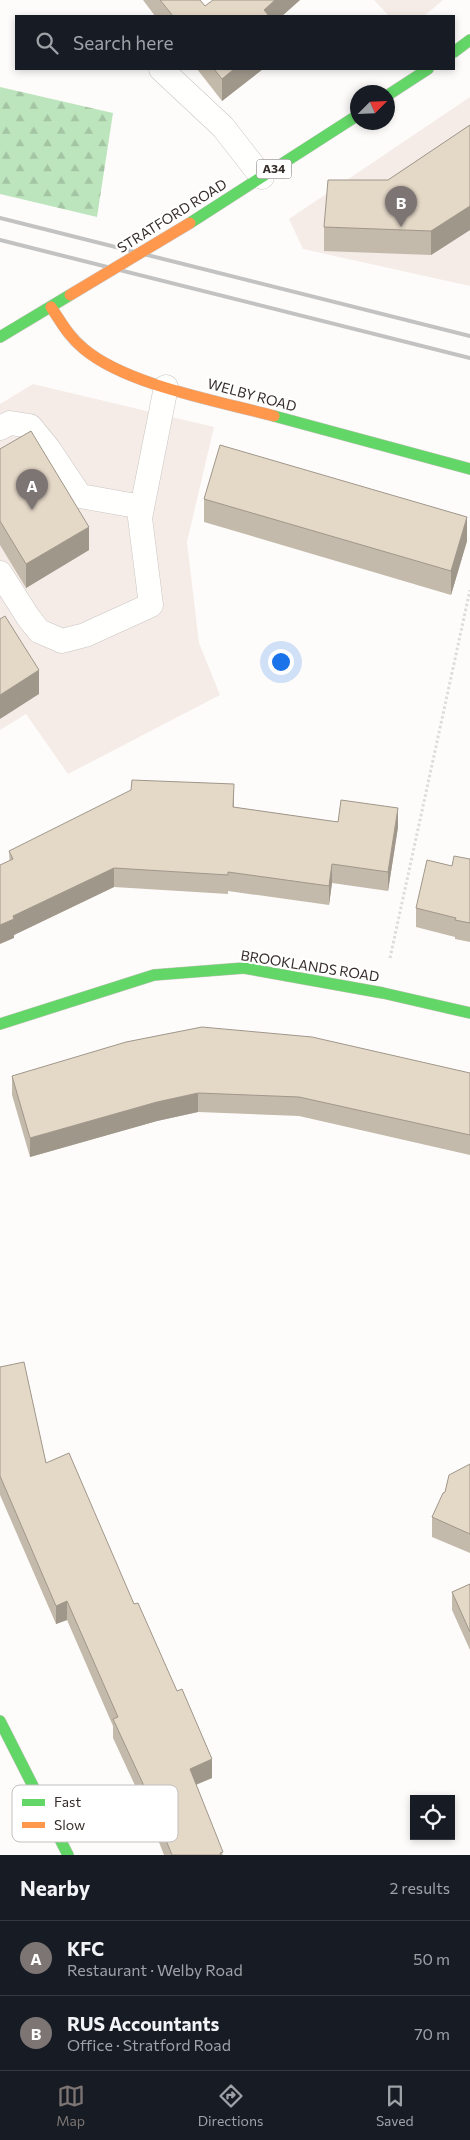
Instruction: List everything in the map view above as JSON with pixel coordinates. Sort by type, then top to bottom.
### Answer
[{"type":"main road","points":[[455,51],[470,40]]},
{"type":"main road","points":[[395,90],[426,70]]},
{"type":"main road","name":"STRATFORD ROAD","points":[[0,337],[190,224],[350,120]]},
{"type":"main road","name":"WELBY ROAD","points":[[51,307],[72,339],[94,358],[131,376],[166,388],[470,469]]},
{"type":"main road","name":"BROOKLANDS ROAD","points":[[0,1024],[154,975],[244,968],[383,993],[470,1013]]},
{"type":"main road","points":[[0,1720],[33,1785]]},
{"type":"main road","points":[[61,1842],[68,1855]]},
{"type":"lane","points":[[162,70],[223,127],[262,177]]},
{"type":"lane","points":[[0,573],[39,631],[62,641],[85,635],[151,606],[140,518],[166,388]]},
{"type":"lane","points":[[0,428],[10,424],[30,426],[48,448],[80,496],[142,507]]},
{"type":"path","points":[[383,993],[470,590]]},
{"type":"shaded area","points":[[374,0],[443,0],[425,15],[388,15]]},
{"type":"shaded area","points":[[470,97],[470,286],[303,249],[289,219]]},
{"type":"shaded area","points":[[33,384],[214,427],[187,542],[199,643],[220,695],[68,774],[26,714],[0,730],[0,404]]},
{"type":"green space","points":[[0,87],[113,113],[97,217],[0,194]]},
{"type":"building","points":[[160,0],[200,0],[205,6],[213,0],[275,0],[264,10],[268,15],[172,15]]},
{"type":"building","points":[[215,70],[233,70],[222,79]]},
{"type":"building","points":[[470,125],[470,206],[431,231],[324,227],[328,180],[388,180]]},
{"type":"building","points":[[31,431],[89,527],[26,564],[0,521],[0,449]]},
{"type":"building","points":[[220,445],[467,517],[451,571],[204,499]]},
{"type":"building","points":[[5,616],[39,670],[0,695],[0,619]]},
{"type":"building","points":[[132,780],[234,784],[233,807],[338,822],[341,800],[398,808],[388,872],[332,864],[329,886],[228,872],[228,875],[114,868],[13,916],[14,919],[0,925],[0,865],[13,859],[9,851],[131,790]]},
{"type":"building","points":[[454,856],[470,859],[470,923],[416,908],[427,860],[452,866]]},
{"type":"building","points":[[202,1027],[312,1037],[470,1073],[470,1135],[299,1097],[198,1093],[157,1102],[30,1138],[12,1076],[126,1042]]},
{"type":"building","points":[[24,1362],[46,1463],[69,1453],[134,1604],[138,1603],[177,1691],[182,1689],[212,1759],[190,1769],[223,1852],[220,1853],[221,1855],[172,1855],[167,1842],[178,1842],[178,1785],[144,1785],[113,1719],[118,1717],[67,1601],[56,1606],[0,1476],[0,1367]]},
{"type":"building","points":[[470,1464],[470,1534],[432,1517],[445,1492],[449,1475]]},
{"type":"building","points":[[470,1584],[470,1632],[452,1592]]},
{"type":"railway","points":[[0,218],[470,336]]},
{"type":"railway","points":[[0,240],[470,358]]},
{"type":"traffic: fast","points":[[455,51],[470,40]]},
{"type":"traffic: fast","points":[[395,90],[426,70]]},
{"type":"traffic: fast","points":[[190,223],[350,120]]},
{"type":"traffic: fast","points":[[0,337],[70,295]]},
{"type":"traffic: fast","points":[[274,416],[470,469]]},
{"type":"traffic: fast","points":[[0,1024],[154,975],[244,968],[383,993],[470,1013]]},
{"type":"traffic: fast","points":[[0,1721],[32,1785]]},
{"type":"traffic: fast","points":[[61,1842],[68,1855]]},
{"type":"traffic: slow","points":[[70,295],[190,223]]},
{"type":"traffic: slow","points":[[51,307],[66,329],[84,349],[102,362],[124,373],[201,398],[274,416]]},
{"type":"place","name":"RUS Accountants","points":[[401,227]]},
{"type":"place","name":"KFC","points":[[32,510]]}]
